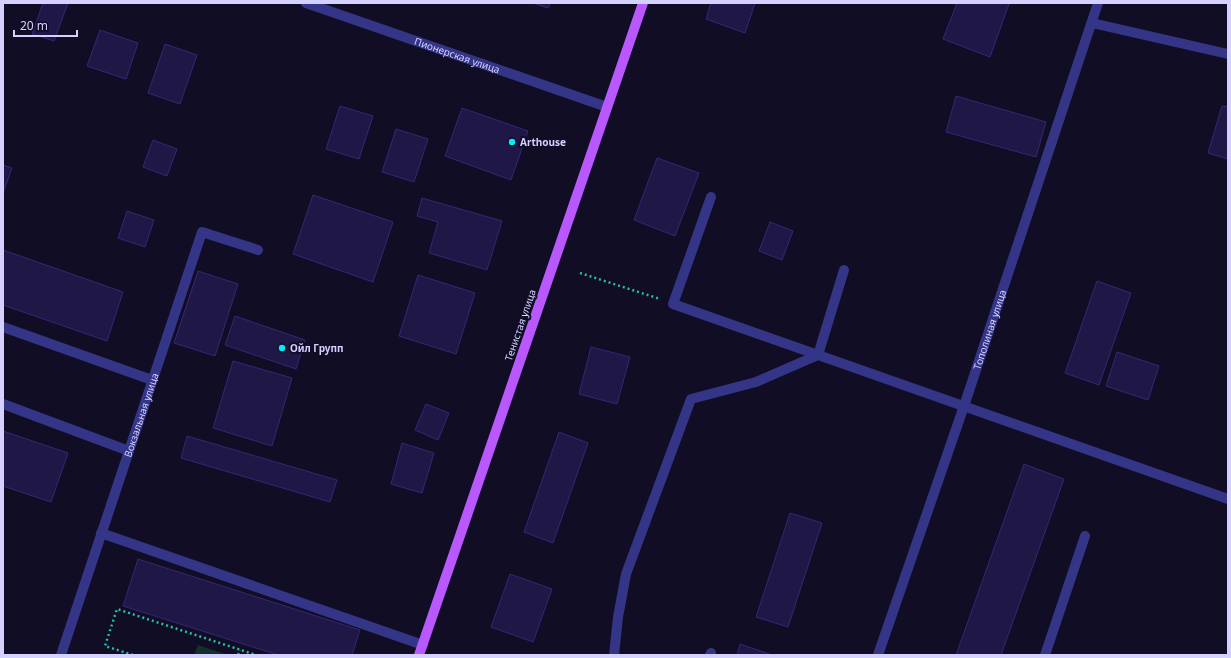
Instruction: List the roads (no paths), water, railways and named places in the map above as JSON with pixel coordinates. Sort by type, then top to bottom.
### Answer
[{"type":"main road","name":"Тенистая улица","points":[[419,655],[643,3]]},
{"type":"street","name":"Пионерская улица","points":[[306,3],[607,107]]},
{"type":"street","name":"Тополиная улица","points":[[878,655],[964,406],[1098,3]]},
{"type":"street","points":[[1092,23],[1228,54]]},
{"type":"street","points":[[711,197],[673,304],[1228,499]]},
{"type":"street","name":"Вокзальная улица","points":[[61,655],[202,232],[258,250]]},
{"type":"street","points":[[614,655],[618,617],[626,574],[691,399],[756,382],[818,355],[844,270]]},
{"type":"street","points":[[3,327],[152,380]]},
{"type":"street","points":[[3,404],[129,450]]},
{"type":"street","points":[[101,533],[422,645]]},
{"type":"street","points":[[1045,655],[1085,536]]},
{"type":"place","name":"Arthouse","points":[[512,142]]},
{"type":"place","name":"Ойл Групп","points":[[282,348]]}]
